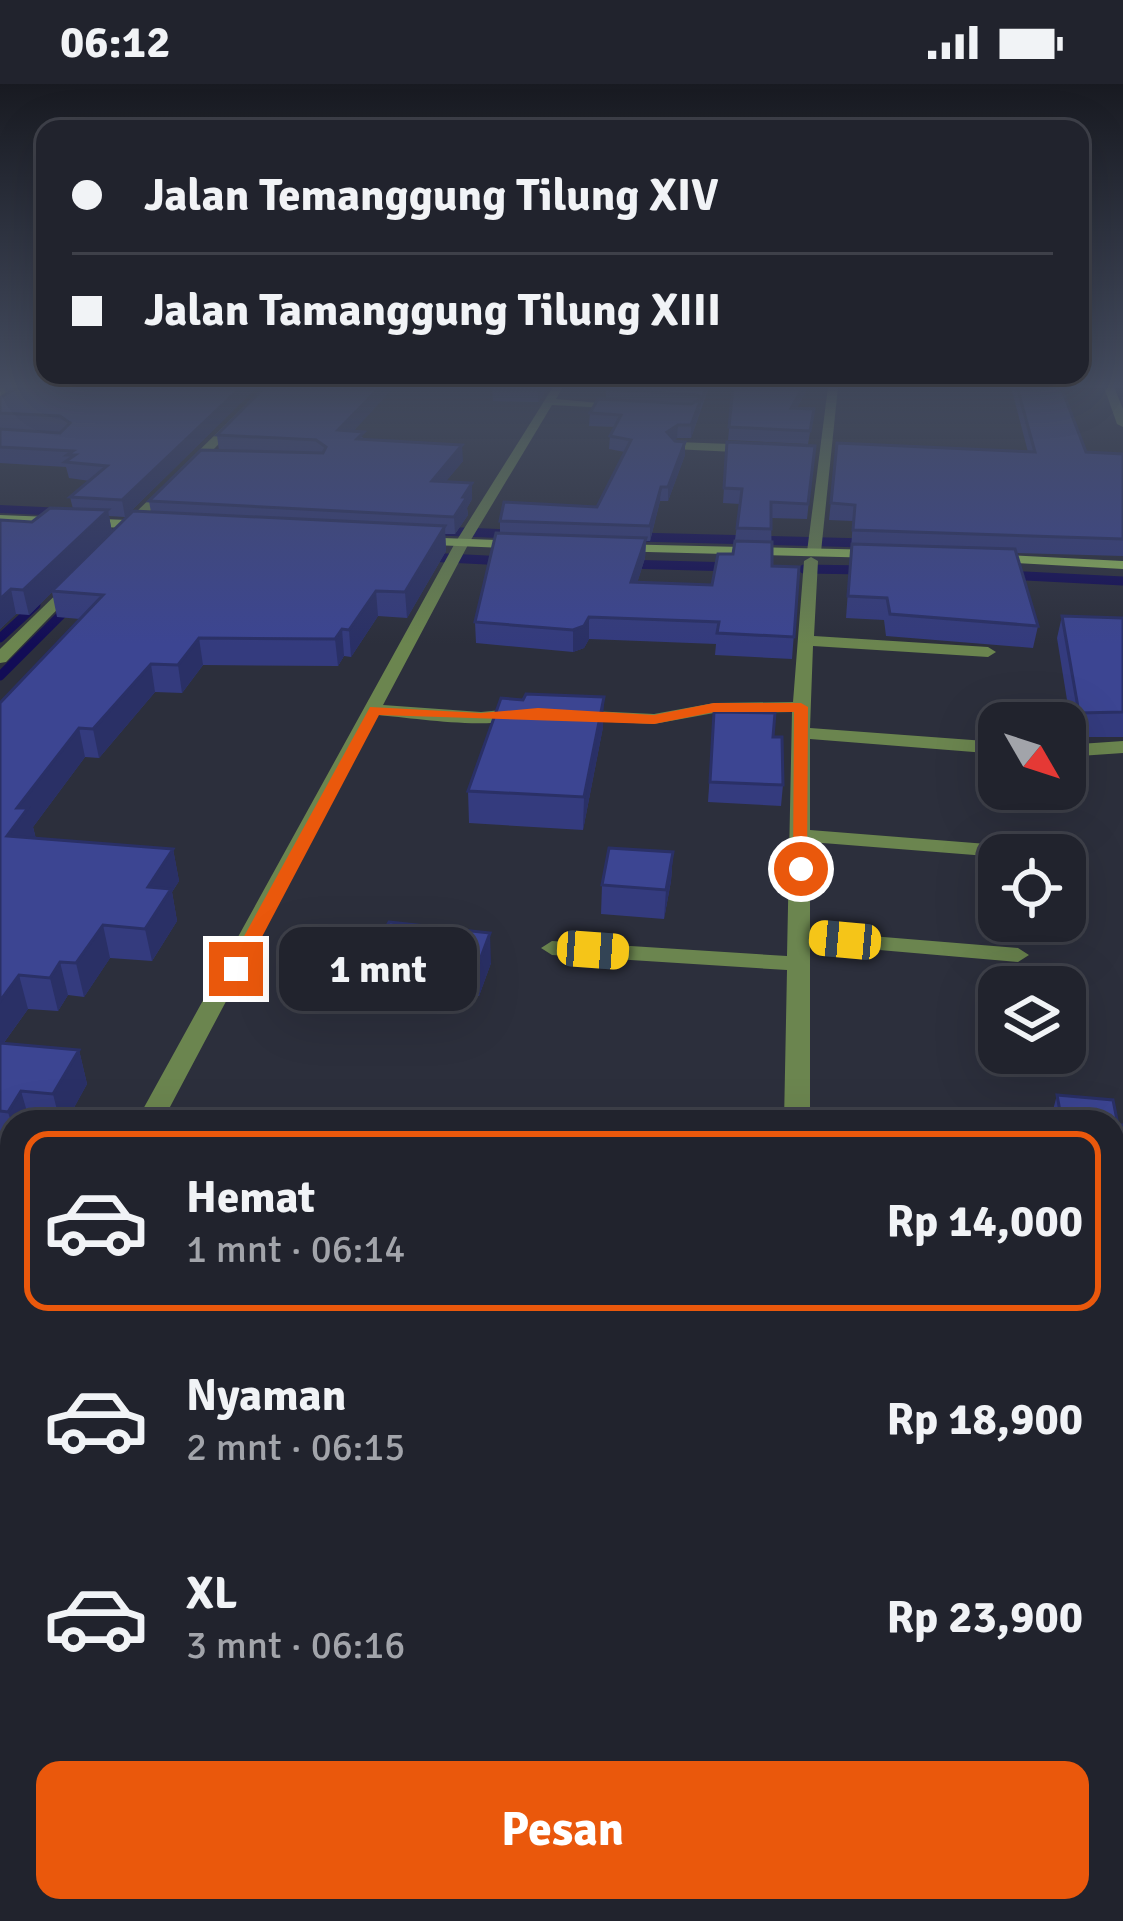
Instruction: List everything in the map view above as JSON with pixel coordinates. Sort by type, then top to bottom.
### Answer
[{"type":"street","points":[[125,533],[186,473]]},
{"type":"street","points":[[156,1110],[461,547],[507,473]]},
{"type":"street","points":[[797,1110],[801,707],[822,473]]},
{"type":"street","points":[[0,523],[125,533],[174,531]]},
{"type":"street","points":[[393,544],[542,550]]},
{"type":"street","points":[[594,551],[897,559]]},
{"type":"street","points":[[972,562],[1123,569]]},
{"type":"street","points":[[0,658],[85,574]]},
{"type":"street","points":[[808,641],[988,652]]},
{"type":"street","points":[[560,714],[654,719],[714,708],[801,707]]},
{"type":"street","points":[[375,710],[481,717],[538,712]]},
{"type":"street","points":[[802,733],[978,746]]},
{"type":"street","points":[[1086,750],[1123,747]]},
{"type":"street","points":[[801,835],[978,849]]},
{"type":"street","points":[[802,937],[1018,955]]},
{"type":"street","points":[[552,947],[799,964]]},
{"type":"building","points":[[99,473],[151,473],[122,500],[70,497]]},
{"type":"building","points":[[178,473],[439,473],[432,481],[472,483],[454,517],[149,501]]},
{"type":"building","points":[[614,473],[673,473],[668,487],[661,487],[650,526],[500,521],[504,502],[597,507]]},
{"type":"building","points":[[725,473],[812,473],[808,504],[771,502],[771,529],[737,528],[742,489],[724,488]]},
{"type":"building","points":[[834,473],[1123,473],[1123,539],[853,530],[855,505],[831,503]]},
{"type":"building","points":[[50,508],[108,510],[23,590],[11,589],[0,599],[0,520],[32,522]]},
{"type":"building","points":[[133,511],[445,526],[405,592],[376,591],[349,630],[342,629],[335,639],[199,638],[178,665],[151,664],[93,729],[79,728],[17,808],[28,808],[7,836],[173,849],[148,887],[171,889],[145,929],[103,925],[76,963],[60,962],[50,978],[19,975],[0,1001],[0,703],[103,595],[52,591]]},
{"type":"building","points":[[496,533],[646,538],[631,582],[712,585],[718,554],[733,554],[735,541],[772,542],[772,566],[799,567],[794,637],[717,633],[719,622],[589,617],[584,626],[573,630],[475,622]]},
{"type":"building","points":[[852,544],[1015,549],[1038,626],[890,614],[887,598],[848,596]]},
{"type":"building","points":[[1062,616],[1123,618],[1123,712],[1086,713],[1086,702],[1077,702]]},
{"type":"building","points":[[526,694],[604,697],[584,797],[468,791],[501,698],[523,700]]},
{"type":"building","points":[[714,712],[775,713],[773,737],[782,737],[783,785],[710,782]]},
{"type":"building","points":[[609,848],[673,852],[666,890],[602,885]]},
{"type":"building","points":[[389,922],[490,933],[478,965],[371,954]]},
{"type":"building","points":[[0,1043],[79,1050],[53,1094],[21,1091],[9,1110],[0,1110]]},
{"type":"building","points":[[1057,1095],[1113,1100],[1115,1110],[1060,1110]]},
{"type":"waterway","points":[[0,509],[63,512]]},
{"type":"waterway","points":[[439,531],[512,534]]},
{"type":"waterway","points":[[636,537],[866,543]]},
{"type":"waterway","points":[[427,557],[506,561]]},
{"type":"waterway","points":[[624,564],[734,567]]},
{"type":"waterway","points":[[804,569],[866,570]]},
{"type":"waterway","points":[[1008,575],[1123,581]]},
{"type":"waterway","points":[[0,638],[36,605]]},
{"type":"waterway","points":[[0,676],[71,605]]},
{"type":"route","points":[[236,969],[375,710],[654,719],[714,708],[801,707],[801,869]]}]
